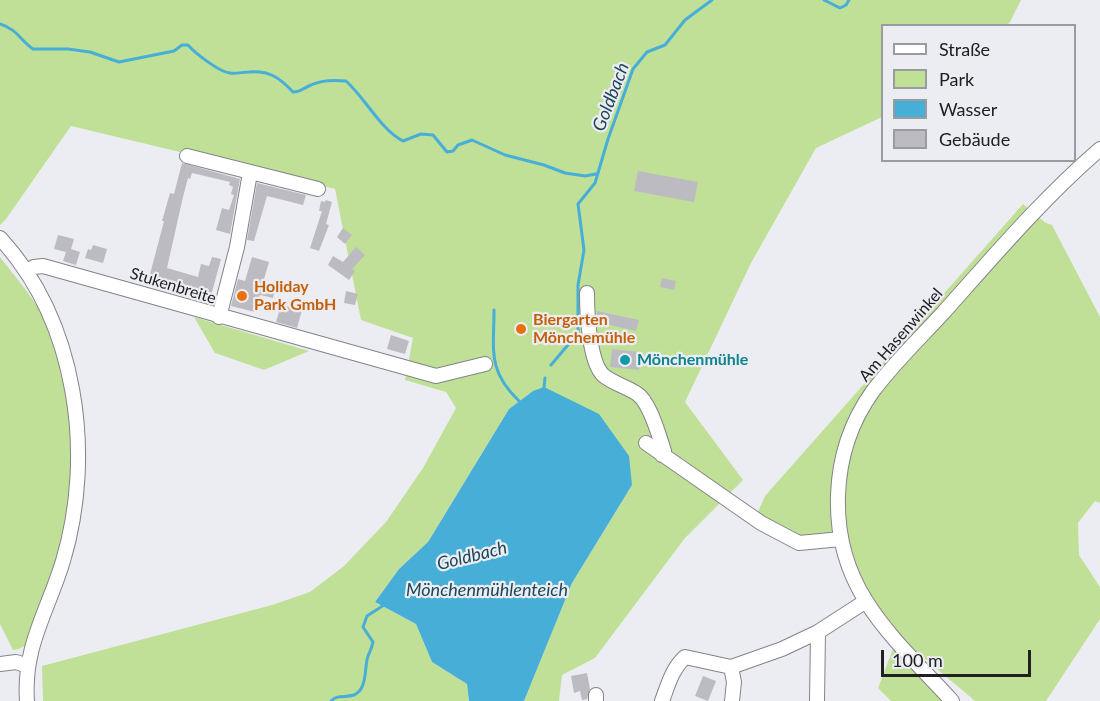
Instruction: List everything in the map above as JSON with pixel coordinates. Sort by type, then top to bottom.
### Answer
[{"type":"street","name":"Am Hasenwinkel","points":[[952,701],[891,633],[866,601],[852,573],[841,539],[837,509],[840,467],[852,429],[872,392],[1039,207],[1100,149]]},
{"type":"street","points":[[187,156],[318,189]]},
{"type":"street","points":[[219,317],[237,247],[250,173]]},
{"type":"street","points":[[0,238],[37,288],[52,320],[67,368],[76,416],[78,465],[74,512],[63,562],[34,638],[28,666],[27,701]]},
{"type":"street","name":"Stukenbreite","points":[[26,271],[43,266],[436,376],[484,364]]},
{"type":"street","points":[[587,293],[588,328],[597,363],[603,375],[639,395],[656,425],[664,451],[662,455]]},
{"type":"street","points":[[646,443],[761,524],[799,543],[841,539]]},
{"type":"street","points":[[662,701],[671,676],[678,663],[685,657],[731,667],[782,649],[818,632],[866,601]]},
{"type":"street","points":[[817,701],[818,632]]},
{"type":"street","points":[[0,664],[16,662],[28,666]]},
{"type":"street","points":[[731,667],[734,682],[732,701]]},
{"type":"green space","points":[[0,0],[1021,0],[1008,24],[881,24],[881,117],[816,148],[751,263],[685,402],[743,480],[685,538],[595,658],[562,675],[559,701],[524,701],[572,583],[632,485],[533,391],[509,409],[428,542],[399,569],[375,602],[416,624],[432,662],[467,684],[469,701],[43,701],[42,666],[272,605],[310,592],[344,566],[386,522],[423,468],[456,408],[446,392],[405,380],[413,338],[361,320],[335,189],[71,126],[0,225]]},
{"type":"green space","points":[[1023,204],[1046,223],[1052,225],[1100,317],[1100,503],[1095,501],[1078,523],[1079,555],[1100,587],[1100,619],[1046,701],[975,701],[926,660],[881,613],[859,577],[845,532],[800,538],[757,514],[765,496]]},
{"type":"green space","points":[[0,257],[41,312],[53,338],[63,366],[72,426],[71,488],[62,545],[28,644],[13,650],[0,624]]},
{"type":"green space","points":[[194,317],[309,351],[264,370],[215,353]]},
{"type":"green space","points":[[893,649],[942,701],[891,701],[878,688]]},
{"type":"water","name":"Mönchenmühlenteich","points":[[544,387],[599,414],[629,456],[632,485],[572,583],[524,701],[469,701],[467,684],[432,662],[416,624],[375,602],[399,569],[428,542],[509,409],[533,391]]},
{"type":"building","points":[[182,163],[240,179],[230,234],[216,230],[222,208],[229,210],[234,195],[231,194],[233,187],[229,185],[230,182],[192,173],[190,179],[188,178],[183,197],[167,268],[198,277],[201,264],[209,266],[212,257],[221,259],[209,303],[148,282],[170,193],[174,194]]},
{"type":"building","points":[[638,171],[698,182],[694,202],[634,191]]},
{"type":"building","points":[[257,183],[306,195],[303,205],[267,196],[254,241],[247,240]]},
{"type":"building","points":[[321,201],[332,202],[326,224],[329,225],[319,251],[310,248],[322,211],[319,211]]},
{"type":"building","points":[[343,228],[352,235],[345,244],[337,237]]},
{"type":"building","points":[[58,235],[74,239],[71,249],[80,252],[76,265],[63,261],[66,252],[54,249]]},
{"type":"building","points":[[93,245],[107,249],[103,263],[85,258],[88,249],[91,250]]},
{"type":"building","points":[[356,247],[365,255],[352,269],[355,271],[349,280],[328,265],[333,256],[343,262]]},
{"type":"building","points":[[252,257],[269,262],[262,286],[275,289],[273,298],[260,295],[255,312],[231,306],[238,279],[245,281]]},
{"type":"building","points":[[662,278],[676,281],[674,290],[660,287]]},
{"type":"building","points":[[346,291],[358,294],[355,305],[344,303]]},
{"type":"building","points":[[281,305],[302,310],[297,328],[276,322]]},
{"type":"building","points":[[597,311],[639,320],[636,331],[597,322]]},
{"type":"building","points":[[391,335],[409,341],[405,354],[387,349]]},
{"type":"building","name":"Mönchenmühle","points":[[612,349],[640,352],[639,370],[610,367]]},
{"type":"building","points":[[587,673],[590,689],[587,699],[582,700],[580,691],[574,693],[571,676]]},
{"type":"building","points":[[703,676],[716,681],[708,701],[695,696]]},
{"type":"waterway","name":"Goldbach","points":[[551,365],[578,333],[578,285],[584,250],[578,204],[595,183],[633,69],[647,52],[665,45],[685,20],[712,0]]},
{"type":"waterway","name":"Goldbach","points":[[824,0],[840,8],[849,0]]},
{"type":"waterway","points":[[0,24],[15,32],[33,49],[68,49],[90,52],[119,62],[174,51],[182,45],[188,45],[208,62],[225,72],[262,72],[279,79],[293,92],[301,91],[319,82],[346,81],[380,122],[403,141],[421,134],[433,135],[447,152],[472,140],[505,155],[565,173],[585,176],[596,174]]},
{"type":"waterway","points":[[494,310],[494,359],[502,379],[519,401]]},
{"type":"waterway","name":"Goldbach","points":[[544,388],[545,378]]},
{"type":"waterway","name":"Goldbach","points":[[331,701],[339,697],[354,695],[362,688],[373,642],[363,627],[367,616],[384,605]]},
{"type":"place","name":"Holiday Park GmbH","points":[[242,296]]},
{"type":"place","name":"Biergarten Mönchemühle","points":[[521,329]]},
{"type":"place","name":"Mönchenmühle","points":[[625,360]]}]
